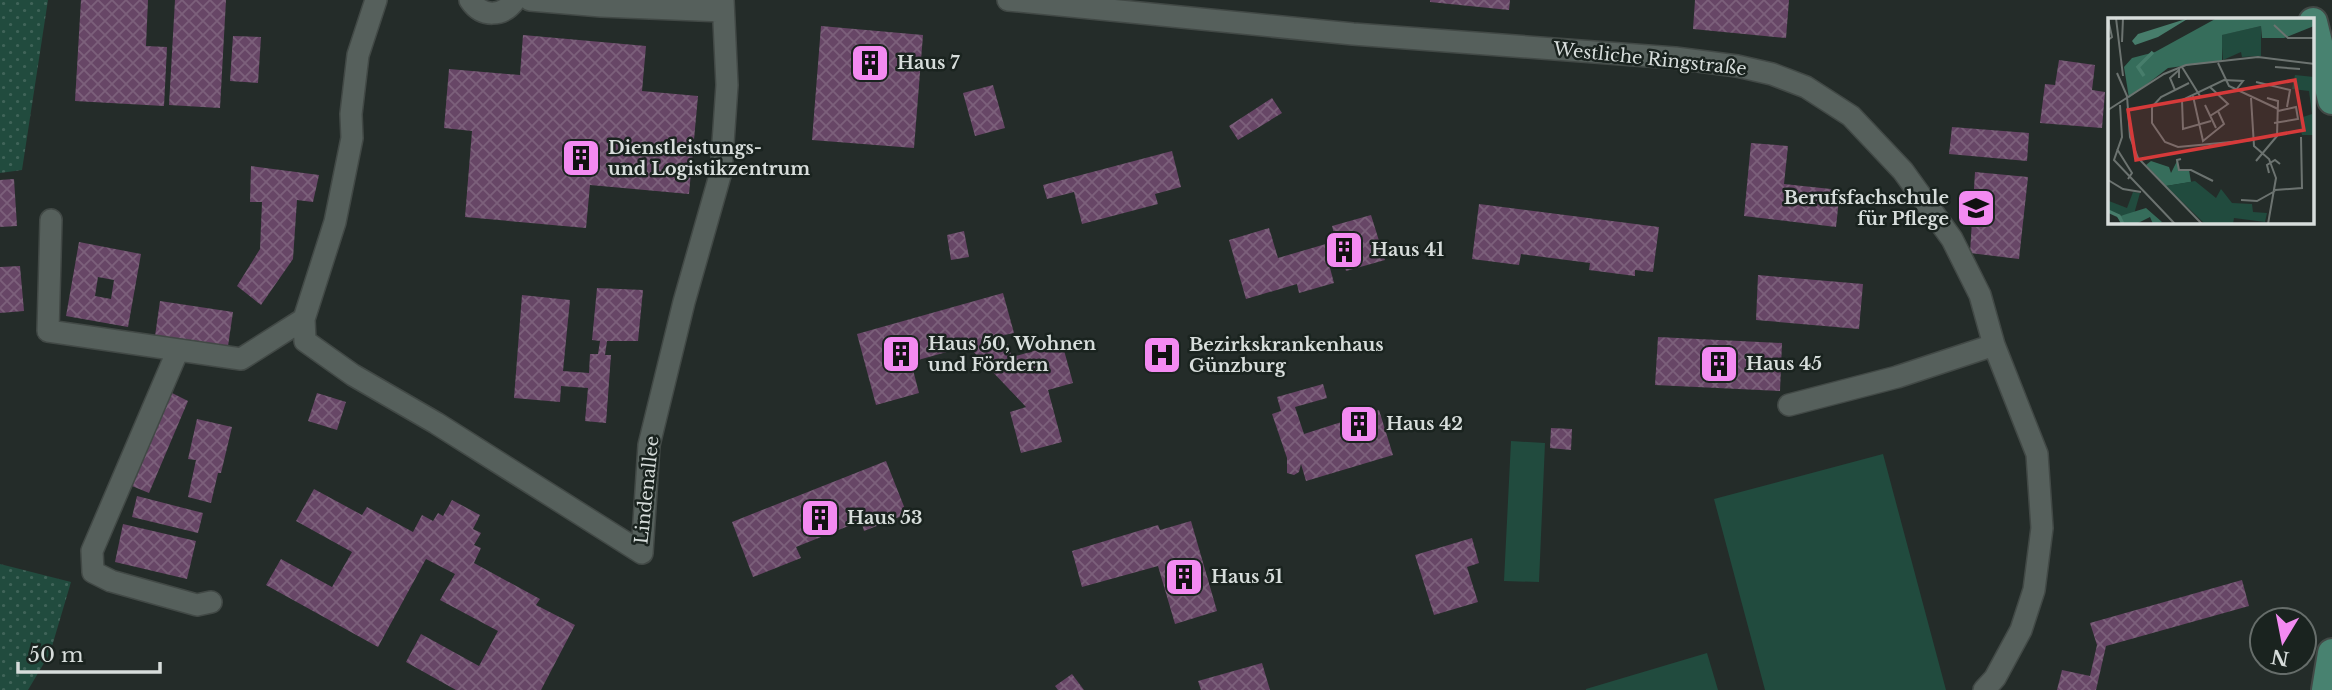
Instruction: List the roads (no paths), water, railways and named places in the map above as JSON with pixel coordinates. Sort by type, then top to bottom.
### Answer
[{"type":"main road","points":[[2305,0],[2311,18]]},
{"type":"main road","points":[[2314,29],[2332,100]]},
{"type":"main road","points":[[2326,690],[2332,653]]},
{"type":"street","points":[[51,220],[48,331],[241,359],[304,319],[335,222],[352,138],[351,114],[358,55],[376,0]]},
{"type":"street","points":[[470,0],[480,10],[496,13],[505,11],[515,0]]},
{"type":"street","points":[[530,0],[601,6],[723,6]]},
{"type":"street","name":"Westliche Ringstraße","points":[[1009,0],[1340,33],[1675,58],[1737,66],[1772,74],[1806,87],[1851,116],[1903,171],[1952,239],[1980,295],[1994,345],[2037,454],[2042,528],[2034,590],[2021,631],[1995,678],[1984,690]]},
{"type":"street","name":"Lindenallee","points":[[304,319],[305,341],[353,375],[642,552],[649,445],[684,302],[721,172],[727,85],[723,6]]},
{"type":"street","points":[[1789,405],[1896,377],[1994,345]]},
{"type":"street","points":[[178,350],[92,551],[93,572],[111,581],[197,605],[211,602]]},
{"type":"place","name":"Haus 7","points":[[870,63]]},
{"type":"place","name":"Dienstleistungs- und Logistikzentrum","points":[[581,158]]},
{"type":"place","name":"Berufsfachschule für Pflege","points":[[1976,208]]},
{"type":"place","name":"Haus 41","points":[[1344,250]]},
{"type":"place","name":"Haus 50, Wohnen und Fördern","points":[[901,354]]},
{"type":"place","name":"Bezirkskrankenhaus Günzburg","points":[[1162,355]]},
{"type":"place","name":"Haus 45","points":[[1719,364]]},
{"type":"place","name":"Haus 42","points":[[1359,424]]},
{"type":"place","name":"Haus 53","points":[[820,518]]},
{"type":"place","name":"Haus 51","points":[[1184,577]]}]
